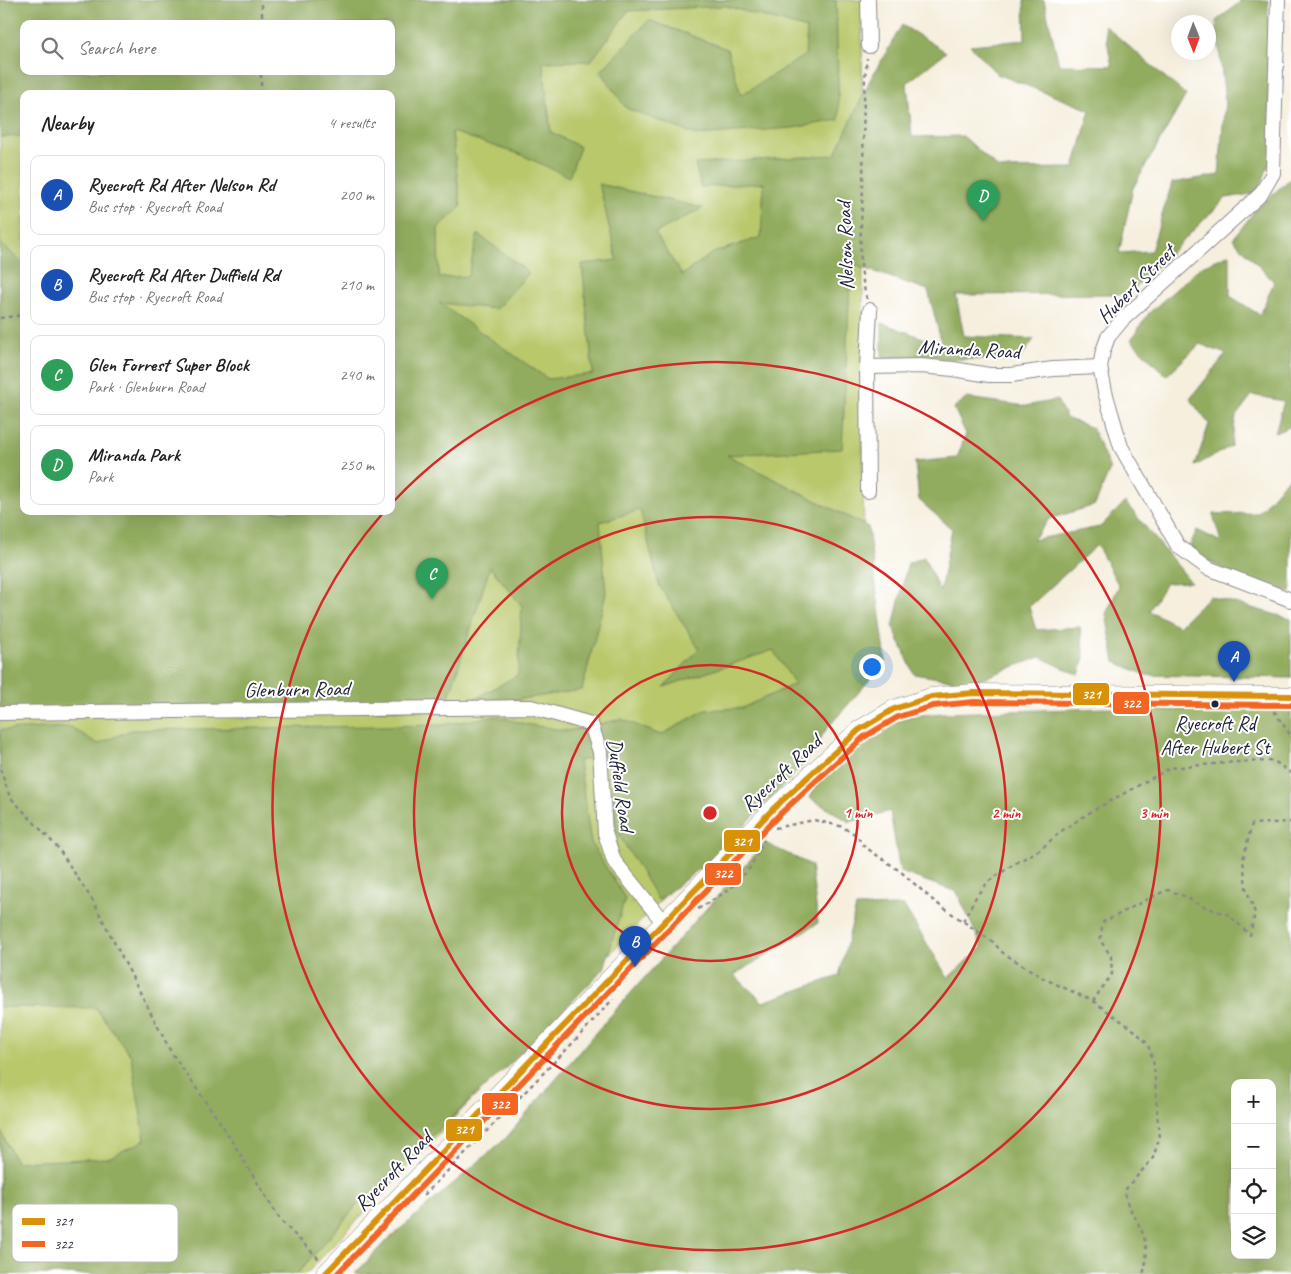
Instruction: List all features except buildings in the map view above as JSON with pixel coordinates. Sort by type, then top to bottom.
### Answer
[{"type":"street","points":[[868,0],[869,46]]},
{"type":"street","name":"Hubert Street","points":[[1278,0],[1273,173],[1260,194],[1123,319],[1108,337],[1100,367],[1105,392],[1121,447],[1178,546],[1208,568],[1291,600]]},
{"type":"street","name":"Nelson Road","points":[[868,491],[866,367],[870,310]]},
{"type":"street","name":"Miranda Road","points":[[866,367],[921,366],[989,375],[1011,375],[1053,369],[1100,367]]},
{"type":"street","name":"Ryecroft Road","points":[[327,1272],[773,809],[859,730],[894,709],[931,697],[974,693],[1291,696]]},
{"type":"street","name":"Glenburn Road","points":[[0,713],[531,707],[591,724]]},
{"type":"street","name":"Duffield Road","points":[[591,724],[600,752],[605,834],[614,861],[664,922]]},
{"type":"path","points":[[262,0],[262,20]]},
{"type":"path","name":"Nelson Road","points":[[869,46],[864,88],[861,241],[864,290],[870,310]]},
{"type":"path","points":[[261,75],[261,90]]},
{"type":"path","points":[[0,318],[20,316]]},
{"type":"path","points":[[1272,696],[1274,713],[1291,736]]},
{"type":"path","points":[[963,921],[977,895],[989,881],[1041,849],[1060,832],[1092,811],[1170,768],[1236,762],[1274,761],[1291,773]]},
{"type":"path","points":[[0,769],[10,797],[58,848],[93,901],[171,1052],[227,1132],[281,1222],[327,1272]]},
{"type":"path","points":[[770,828],[814,820],[840,826],[854,834],[865,847],[900,871],[935,902],[993,942],[1003,953],[1060,987],[1094,1001],[1134,1030],[1148,1044],[1154,1065],[1159,1112],[1159,1140],[1153,1158],[1126,1190],[1127,1204],[1138,1223],[1147,1246],[1146,1265],[1143,1274]]},
{"type":"path","points":[[1094,1001],[1112,974],[1111,956],[1100,940],[1103,922],[1131,909],[1147,898],[1168,890],[1182,895],[1202,906],[1229,915],[1250,935],[1255,913],[1246,888],[1244,860],[1252,824],[1291,822]]},
{"type":"path","points":[[697,910],[729,890],[750,868],[766,836]]},
{"type":"path","points":[[422,1197],[569,1047],[616,995]]},
{"type":"green space","points":[[0,0],[862,0],[864,686],[306,1274],[0,1274]]},
{"type":"green space","points":[[0,0],[836,0],[839,120],[792,128],[696,135],[626,108],[601,71],[649,20],[727,49],[741,95],[805,55],[807,29],[726,6],[628,11],[591,61],[543,62],[551,132],[580,147],[569,177],[522,155],[452,132],[461,207],[438,228],[439,278],[468,276],[478,234],[529,273],[496,309],[439,303],[548,379],[593,374],[582,264],[617,260],[599,184],[703,208],[655,233],[682,275],[713,253],[761,237],[764,183],[701,187],[695,164],[835,155],[870,80],[902,25],[946,52],[907,83],[912,137],[963,136],[999,169],[1074,168],[1090,110],[997,74],[970,45],[1025,40],[1024,0],[1044,0],[1059,65],[1112,66],[1104,25],[1186,95],[1133,188],[1119,253],[1151,251],[1172,183],[1219,175],[1225,100],[1216,21],[1240,2],[1240,0],[1268,0],[1268,73],[1272,156],[1258,193],[1226,198],[1129,294],[956,295],[964,336],[1034,339],[1019,360],[882,358],[882,323],[942,345],[928,290],[851,264],[842,449],[727,455],[868,527],[886,661],[825,731],[802,766],[710,861],[658,900],[615,828],[612,753],[579,761],[591,843],[625,898],[604,969],[510,1064],[359,1203],[297,1274],[0,1274],[0,1129],[16,1162],[108,1158],[145,1140],[131,1056],[96,1008],[0,1007],[0,730],[71,727],[98,744],[131,730],[442,725],[496,716],[525,724],[568,731],[621,719],[661,735],[705,710],[742,708],[795,684],[773,650],[664,687],[699,649],[659,585],[640,510],[600,522],[606,593],[582,690],[456,709],[518,675],[522,606],[490,567],[445,710],[0,711],[0,240],[20,261],[20,515],[395,515],[395,90],[20,90],[20,136],[0,137]]},
{"type":"green space","points":[[1291,178],[1291,426],[1275,433],[1284,401],[1252,395],[1236,416],[1231,446],[1195,466],[1209,424],[1190,399],[1226,354],[1200,344],[1166,376],[1131,340],[1149,313],[1202,266],[1230,254],[1230,296],[1260,315],[1274,282],[1233,239],[1257,208]]},
{"type":"green space","points":[[967,398],[1026,406],[1057,400],[1066,418],[1092,428],[1110,469],[1095,505],[1049,519],[1033,540],[1100,527],[1125,502],[1191,582],[1166,583],[1149,611],[1179,626],[1209,596],[1291,619],[1291,678],[1146,675],[1115,662],[1106,614],[1119,586],[1097,545],[1029,607],[1036,630],[1080,627],[1084,657],[1079,675],[1040,657],[970,683],[914,674],[893,627],[908,563],[924,557],[940,592],[952,529],[919,500],[915,462],[957,458],[966,434],[954,408]]},
{"type":"green space","points":[[1291,477],[1291,593],[1260,586],[1187,552],[1197,530],[1221,542],[1213,514],[1258,513]]},
{"type":"green space","points":[[1291,707],[1291,1274],[355,1274],[383,1244],[506,1138],[596,1032],[765,843],[811,865],[818,923],[734,975],[763,1002],[839,976],[856,907],[904,906],[948,978],[982,947],[957,892],[900,872],[890,811],[850,822],[810,798],[818,782],[898,717],[943,713],[1108,708],[1165,710]]},
{"type":"transit line","name":"321","points":[[325,1274],[773,809],[859,730],[894,709],[931,697],[974,693],[1291,696]]},
{"type":"transit line","name":"322","points":[[337,1274],[779,815],[864,737],[898,717],[933,706],[974,702],[1291,705]]},
{"type":"place","name":"Miranda Park","points":[[983,221]]},
{"type":"place","name":"Glen Forrest Super Block","points":[[432,599]]},
{"type":"place","name":"Ryecroft Rd After Nelson Rd","points":[[1234,682]]},
{"type":"place","name":"Ryecroft Rd After Hubert St","points":[[1215,704]]},
{"type":"place","name":"Ryecroft Rd After Duffield Rd","points":[[635,967]]}]
